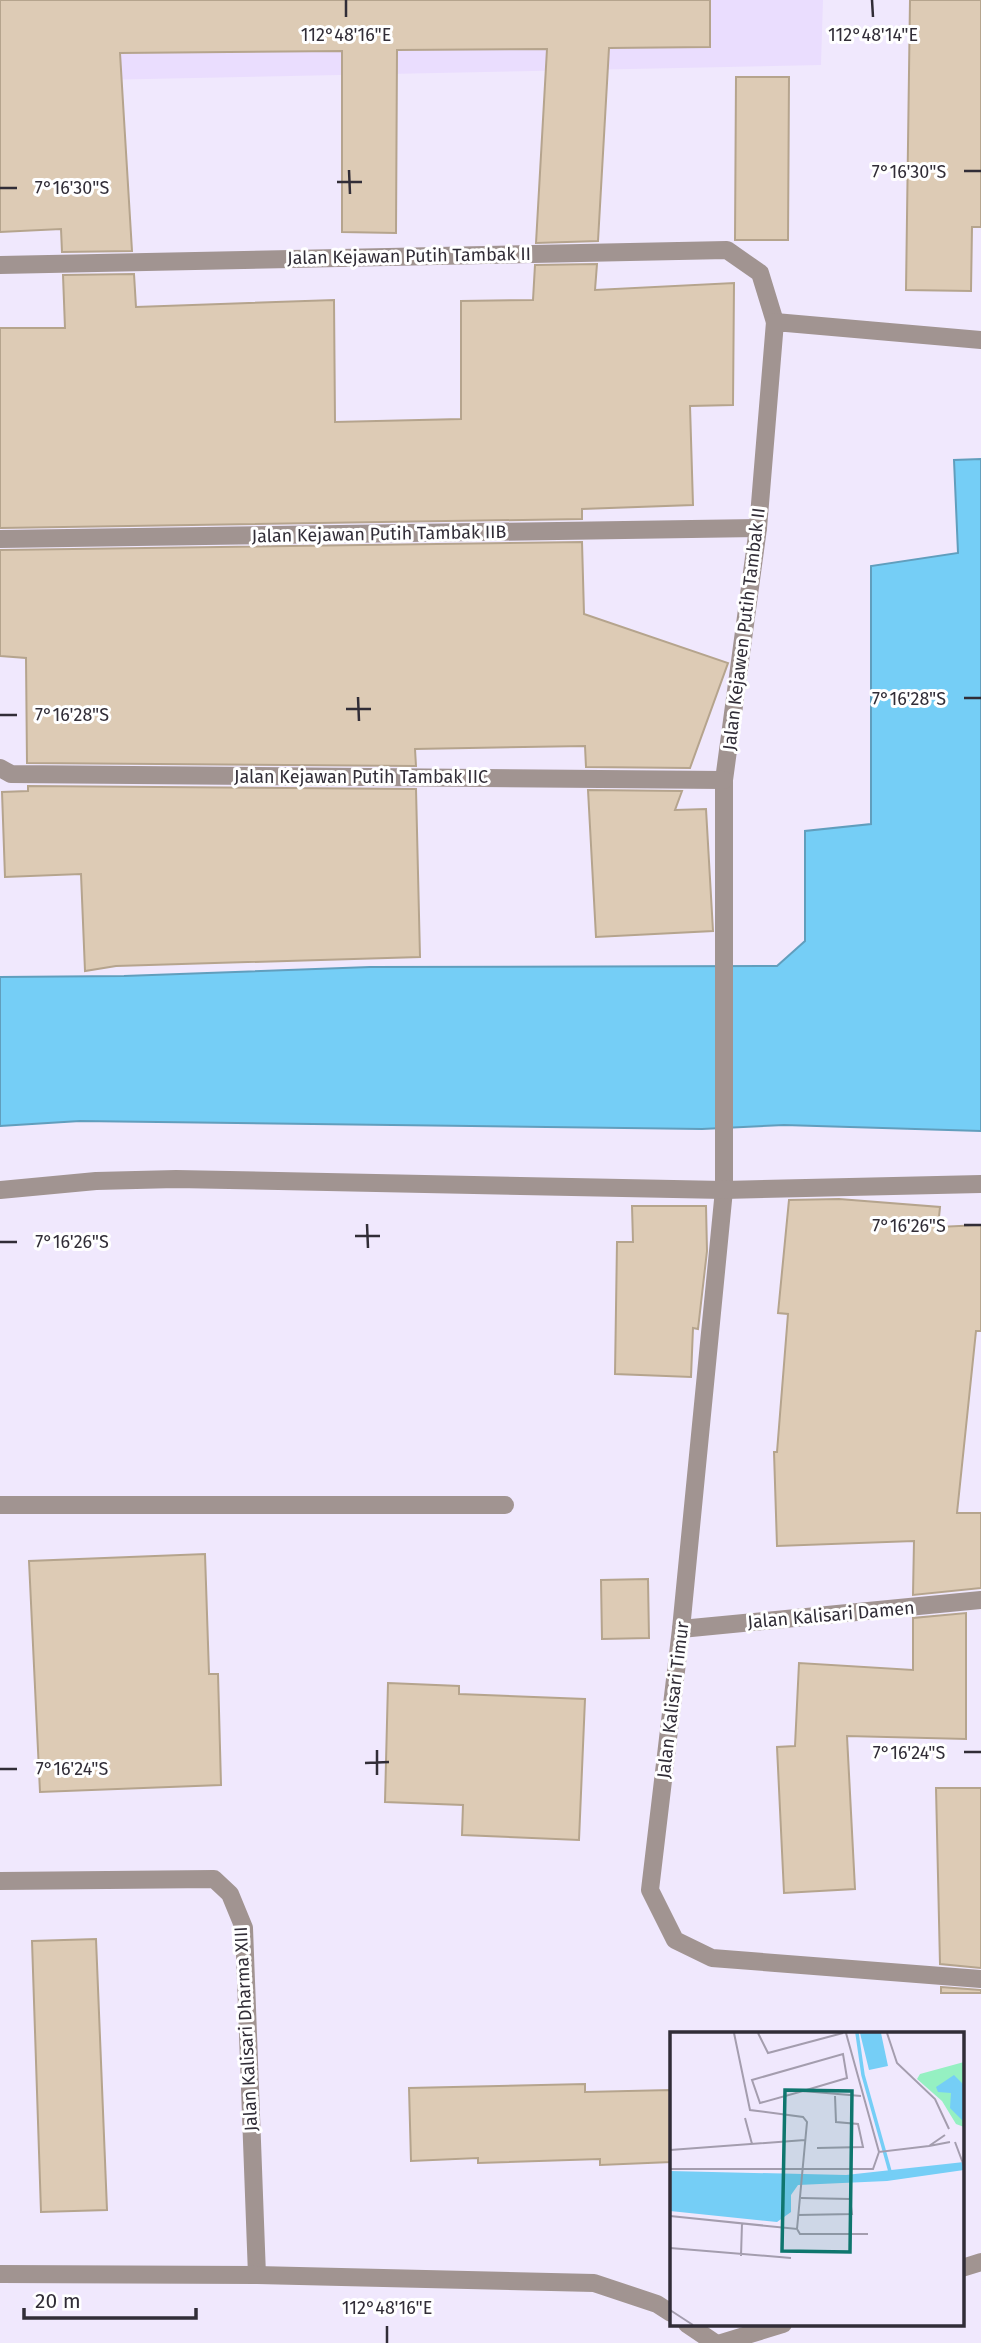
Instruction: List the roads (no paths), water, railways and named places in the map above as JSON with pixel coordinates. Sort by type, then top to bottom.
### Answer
[{"type":"street","name":"Jalan Kejawan Putih Tambak II","points":[[0,265],[727,250],[760,273],[775,322]]},
{"type":"street","points":[[775,322],[981,340]]},
{"type":"street","name":"Jalan Kejawen Putih Tambak II","points":[[724,1144],[724,780],[758,528],[775,322]]},
{"type":"street","name":"Jalan Kejawan Putih Tambak IIB","points":[[0,539],[758,528]]},
{"type":"street","name":"Jalan Kejawan Putih Tambak IIC","points":[[0,768],[12,774],[724,780]]},
{"type":"street","name":"Jalan Kalisari Timur","points":[[724,1144],[724,1190],[681,1629],[650,1890],[675,1940],[712,1958],[981,1979]]},
{"type":"street","points":[[0,1190],[96,1181],[176,1179],[724,1190],[981,1184]]},
{"type":"street","points":[[0,1505],[505,1505]]},
{"type":"street","name":"Jalan Kalisari Damen","points":[[681,1629],[981,1600]]},
{"type":"street","name":"Jalan Kalisari Dharma XIII","points":[[0,1881],[214,1879],[230,1894],[244,1928],[257,2276]]},
{"type":"street","points":[[964,2267],[981,2262]]},
{"type":"street","points":[[0,2274],[594,2283],[657,2304],[670,2312]]},
{"type":"street","points":[[690,2326],[715,2343]]},
{"type":"street","points":[[721,2343],[776,2326]]},
{"type":"water","points":[[981,459],[981,1131],[784,1125],[702,1129],[80,1121],[0,1126],[0,977],[124,976],[370,967],[777,966],[805,941],[805,831],[871,824],[871,566],[958,553],[954,460]]}]
